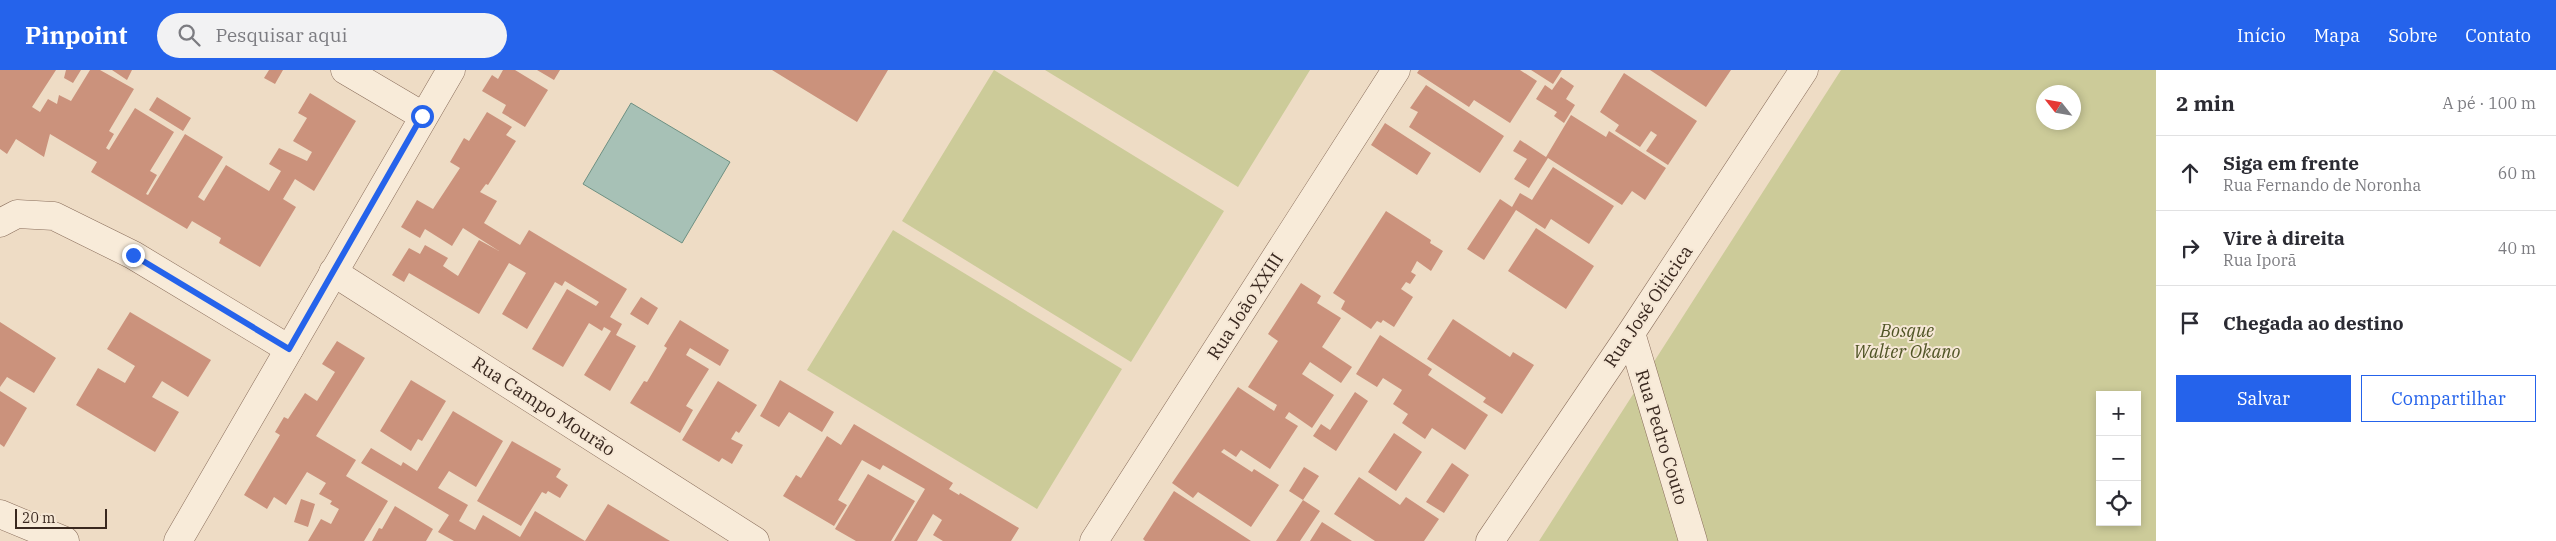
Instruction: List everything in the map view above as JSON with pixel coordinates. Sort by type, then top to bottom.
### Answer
[{"type":"street","points":[[345,70],[422,116]]},
{"type":"street","points":[[186,538],[289,349],[450,70]]},
{"type":"street","name":"Rua João XXIII","points":[[1094,541],[1396,70]]},
{"type":"street","name":"Rua José Oiticica","points":[[1490,541],[1632,333],[1804,70]]},
{"type":"street","points":[[0,223],[17,214],[54,216],[133,255],[289,349]]},
{"type":"street","name":"Rua Campo Mourão","points":[[333,272],[755,541]]},
{"type":"street","name":"Rua Pedro Couto","points":[[1632,333],[1694,541]]},
{"type":"street","points":[[0,514],[65,541]]},
{"type":"green space","points":[[994,70],[1224,211],[1131,362],[902,221]]},
{"type":"green space","points":[[1045,70],[1310,70],[1238,187]]},
{"type":"green space","name":"Bosque Walter Okano","points":[[1841,70],[2156,70],[2156,541],[1539,541]]},
{"type":"green space","points":[[893,230],[1122,369],[1037,509],[807,370]]},
{"type":"shaded area","points":[[631,103],[730,162],[682,243],[583,184]]},
{"type":"building","points":[[0,70],[56,70],[32,107],[40,112],[48,99],[57,104],[59,95],[71,101],[90,70],[100,70],[134,89],[109,131],[114,134],[106,148],[109,150],[135,108],[174,132],[150,171],[157,175],[146,194],[148,195],[185,134],[223,157],[198,197],[204,201],[226,165],[269,191],[281,171],[269,164],[279,148],[307,161],[312,152],[293,141],[307,118],[298,113],[310,93],[356,121],[314,191],[295,179],[283,199],[296,207],[260,267],[219,243],[221,238],[192,221],[187,229],[91,172],[97,162],[50,134],[44,157],[16,139],[7,154],[0,149]]},
{"type":"building","points":[[66,70],[81,70],[73,83],[64,78]]},
{"type":"building","points":[[112,70],[132,70],[127,80]]},
{"type":"building","points":[[269,70],[283,70],[275,84],[264,78]]},
{"type":"building","points":[[503,70],[515,70],[548,90],[525,127],[502,113],[506,105],[482,91],[492,75],[498,79]]},
{"type":"building","points":[[537,70],[560,70],[554,80]]},
{"type":"building","points":[[772,70],[888,70],[857,122]]},
{"type":"building","points":[[1419,70],[1520,70],[1537,81],[1510,123],[1474,100],[1469,107],[1417,73]]},
{"type":"building","points":[[1531,70],[1562,70],[1553,84]]},
{"type":"building","points":[[1650,70],[1731,70],[1706,107]]},
{"type":"building","points":[[1624,73],[1697,121],[1668,165],[1646,151],[1657,135],[1651,131],[1640,147],[1615,131],[1619,125],[1600,112]]},
{"type":"building","points":[[1561,77],[1574,86],[1566,99],[1575,105],[1564,123],[1554,116],[1557,112],[1536,99],[1545,85],[1552,90]]},
{"type":"building","points":[[1426,85],[1504,136],[1480,173],[1409,127],[1418,112],[1410,108]]},
{"type":"building","points":[[157,97],[191,118],[183,131],[149,110]]},
{"type":"building","points":[[487,112],[512,127],[506,135],[516,141],[488,185],[486,184],[480,192],[497,201],[484,223],[520,245],[529,230],[627,289],[610,317],[622,324],[616,335],[636,346],[610,391],[584,375],[611,331],[604,327],[602,331],[589,323],[563,367],[532,349],[567,289],[596,306],[599,302],[565,281],[562,286],[555,282],[527,329],[502,314],[526,273],[509,263],[479,314],[409,273],[404,282],[392,275],[409,248],[420,254],[425,245],[448,258],[443,266],[458,276],[479,240],[499,251],[463,228],[452,246],[425,229],[420,238],[401,227],[417,200],[433,209],[460,168],[450,162],[464,138],[469,141]]},
{"type":"building","points":[[1571,115],[1606,137],[1609,131],[1666,168],[1645,200],[1632,191],[1622,205],[1548,158],[1529,188],[1514,179],[1527,159],[1513,151],[1520,140],[1546,157]]},
{"type":"building","points":[[1385,123],[1431,153],[1417,175],[1371,145]]},
{"type":"building","points":[[1553,167],[1614,206],[1589,244],[1551,219],[1545,229],[1516,210],[1484,260],[1467,249],[1500,199],[1512,207],[1520,193],[1532,200]]},
{"type":"building","points":[[1386,211],[1431,240],[1430,243],[1443,251],[1431,271],[1417,261],[1411,272],[1416,275],[1410,284],[1406,282],[1401,289],[1413,297],[1394,327],[1383,320],[1381,323],[1377,321],[1371,329],[1341,309],[1345,301],[1333,293]]},
{"type":"building","points":[[1536,228],[1594,266],[1566,309],[1508,271]]},
{"type":"building","points":[[1301,283],[1321,296],[1317,303],[1341,318],[1322,347],[1352,367],[1341,383],[1310,362],[1302,374],[1334,395],[1312,428],[1289,412],[1285,418],[1298,426],[1270,469],[1241,450],[1236,457],[1224,449],[1221,452],[1252,472],[1254,469],[1279,485],[1251,527],[1198,492],[1193,498],[1172,483],[1238,387],[1274,411],[1277,405],[1248,387],[1278,341],[1268,334]]},
{"type":"building","points":[[641,297],[658,308],[648,325],[630,314]]},
{"type":"building","points":[[130,312],[211,360],[188,397],[162,381],[152,397],[179,412],[155,452],[76,405],[98,368],[125,383],[135,366],[107,349]]},
{"type":"building","points":[[1453,319],[1510,357],[1513,352],[1534,365],[1502,414],[1483,402],[1486,398],[1427,359]]},
{"type":"building","points":[[680,320],[729,350],[720,366],[690,348],[686,355],[709,369],[686,406],[693,410],[680,433],[630,403],[644,381],[647,382],[667,348],[664,346]]},
{"type":"building","points":[[0,322],[56,358],[34,393],[7,377],[0,387]]},
{"type":"building","points":[[1380,335],[1432,369],[1428,375],[1488,415],[1465,450],[1432,428],[1425,439],[1402,423],[1408,414],[1393,404],[1402,390],[1383,378],[1377,387],[1356,374]]},
{"type":"building","points":[[337,341],[365,358],[316,436],[356,460],[346,476],[388,501],[364,541],[308,541],[321,519],[331,524],[339,509],[330,504],[332,501],[319,494],[326,483],[307,472],[286,505],[274,497],[267,509],[244,495],[280,435],[275,432],[284,417],[288,419],[305,393],[317,401],[335,372],[322,364]]},
{"type":"building","points":[[411,380],[446,401],[422,441],[418,439],[411,451],[380,431]]},
{"type":"building","points":[[780,380],[834,412],[822,432],[789,412],[779,427],[760,416]]},
{"type":"building","points":[[718,381],[757,405],[739,433],[736,431],[731,439],[743,445],[732,464],[722,458],[719,462],[682,440]]},
{"type":"building","points":[[0,391],[27,408],[4,447],[0,444]]},
{"type":"building","points":[[1355,392],[1368,401],[1336,451],[1313,436],[1321,424],[1330,430]]},
{"type":"building","points":[[453,411],[503,441],[476,487],[449,471],[438,488],[468,505],[459,521],[475,530],[483,515],[520,537],[535,511],[585,541],[454,541],[438,532],[449,515],[361,463],[371,448],[401,466],[403,462],[417,471]]},
{"type":"building","points":[[854,424],[953,483],[949,489],[959,495],[960,493],[1019,528],[1011,541],[943,541],[933,535],[942,520],[933,514],[917,541],[894,541],[925,489],[883,465],[880,470],[862,460],[838,500],[847,505],[834,526],[783,496],[796,475],[801,478],[827,436],[841,445]]},
{"type":"building","points":[[1394,433],[1422,452],[1396,491],[1368,472]]},
{"type":"building","points":[[512,441],[561,469],[556,477],[568,485],[560,498],[548,491],[546,494],[542,492],[521,526],[477,501]]},
{"type":"building","points":[[1452,463],[1469,475],[1444,513],[1426,502]]},
{"type":"building","points":[[1304,467],[1319,476],[1303,500],[1289,491]]},
{"type":"building","points":[[868,474],[915,501],[891,541],[856,541],[835,529]]},
{"type":"building","points":[[1359,477],[1400,505],[1406,497],[1439,519],[1424,541],[1375,541],[1334,514]]},
{"type":"building","points":[[1174,491],[1251,541],[1145,541],[1143,539]]},
{"type":"building","points":[[301,499],[315,504],[308,527],[294,522]]},
{"type":"building","points":[[1303,500],[1320,511],[1300,541],[1276,541]]},
{"type":"building","points":[[608,504],[670,541],[585,541]]},
{"type":"building","points":[[395,506],[433,529],[426,541],[372,541],[379,528],[382,529]]},
{"type":"building","points":[[1322,522],[1352,541],[1310,541]]},
{"type":"route","points":[[133,255],[239,317],[289,349],[422,116]]}]
